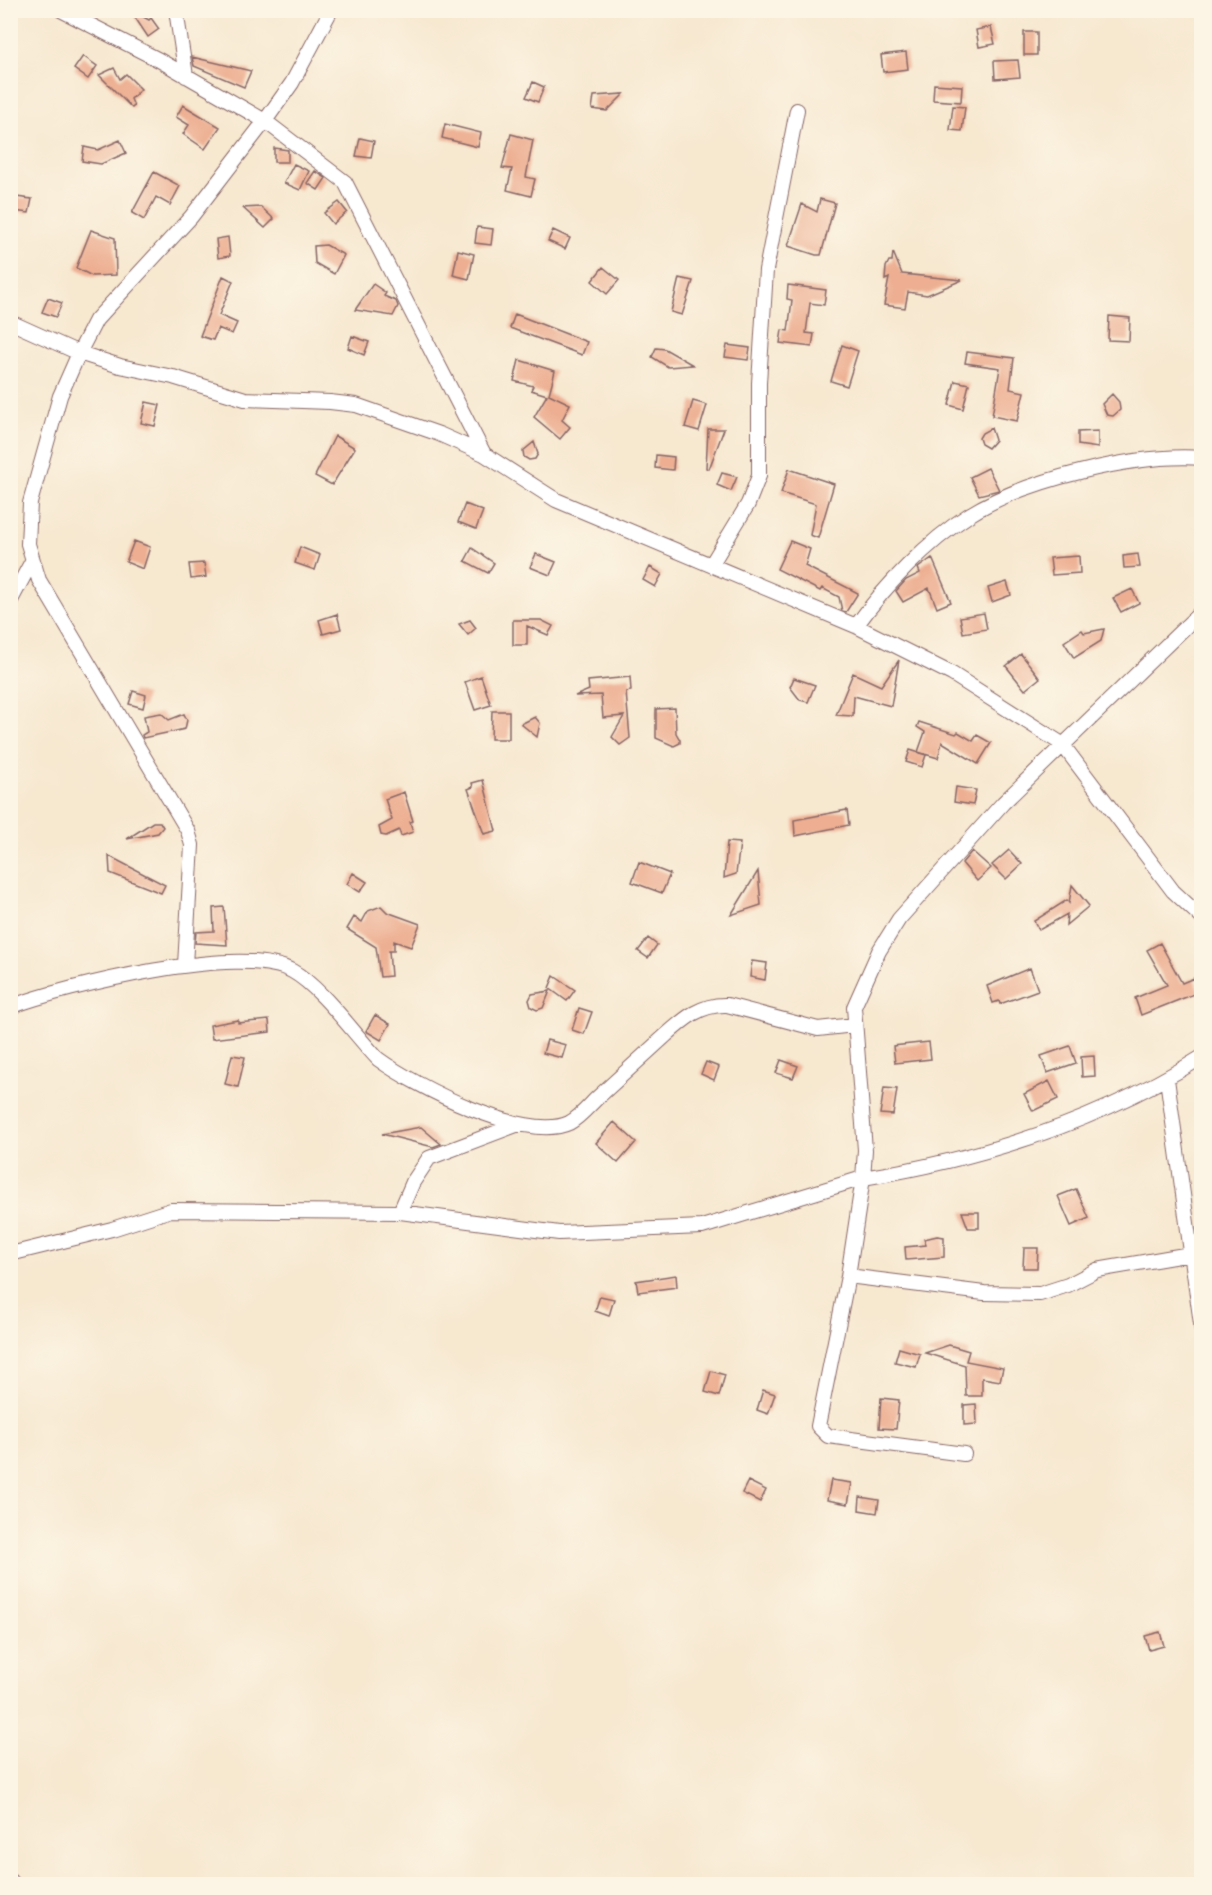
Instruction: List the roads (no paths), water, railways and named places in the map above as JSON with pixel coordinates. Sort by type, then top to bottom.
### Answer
[{"type":"street","points":[[61,10],[265,121],[345,182],[484,454]]},
{"type":"street","points":[[176,10],[186,76]]},
{"type":"street","points":[[185,965],[192,845],[188,831],[57,614],[39,580],[28,544],[30,503],[60,396],[96,320],[191,217],[265,121],[292,82],[331,10]]},
{"type":"street","points":[[1009,11],[1015,10]]},
{"type":"street","points":[[711,565],[748,504],[759,476],[759,382],[766,270],[797,110]]},
{"type":"street","points":[[10,322],[79,353],[245,399],[356,405],[439,434],[484,454],[556,500],[856,626],[952,674],[1062,744],[1173,891],[1202,918]]},
{"type":"street","points":[[856,626],[884,588],[936,542],[969,515],[1021,489],[1113,465],[1185,457],[1202,458]]},
{"type":"street","points":[[10,602],[32,561]]},
{"type":"street","points":[[964,1454],[828,1436],[818,1426],[848,1276],[863,1178],[865,1150],[854,1007],[879,951],[899,919],[1003,802],[1202,611]]},
{"type":"street","points":[[10,1007],[115,979],[185,965],[261,961],[277,964],[294,972],[310,984],[378,1059],[391,1069],[462,1105],[519,1124],[544,1129],[572,1121],[684,1019],[712,1005],[727,1005],[818,1029],[854,1025]]},
{"type":"street","points":[[10,1254],[112,1229],[171,1210],[400,1212],[559,1233],[702,1227],[863,1178],[1022,1141],[1107,1108],[1167,1079],[1202,1057]]},
{"type":"street","points":[[1167,1079],[1195,1253],[1202,1331]]},
{"type":"street","points":[[400,1212],[412,1182],[429,1158],[519,1124]]},
{"type":"street","points":[[848,1276],[984,1293],[1040,1294],[1068,1285],[1097,1270],[1195,1253]]},
{"type":"street","points":[[10,1881],[14,1884]]}]
